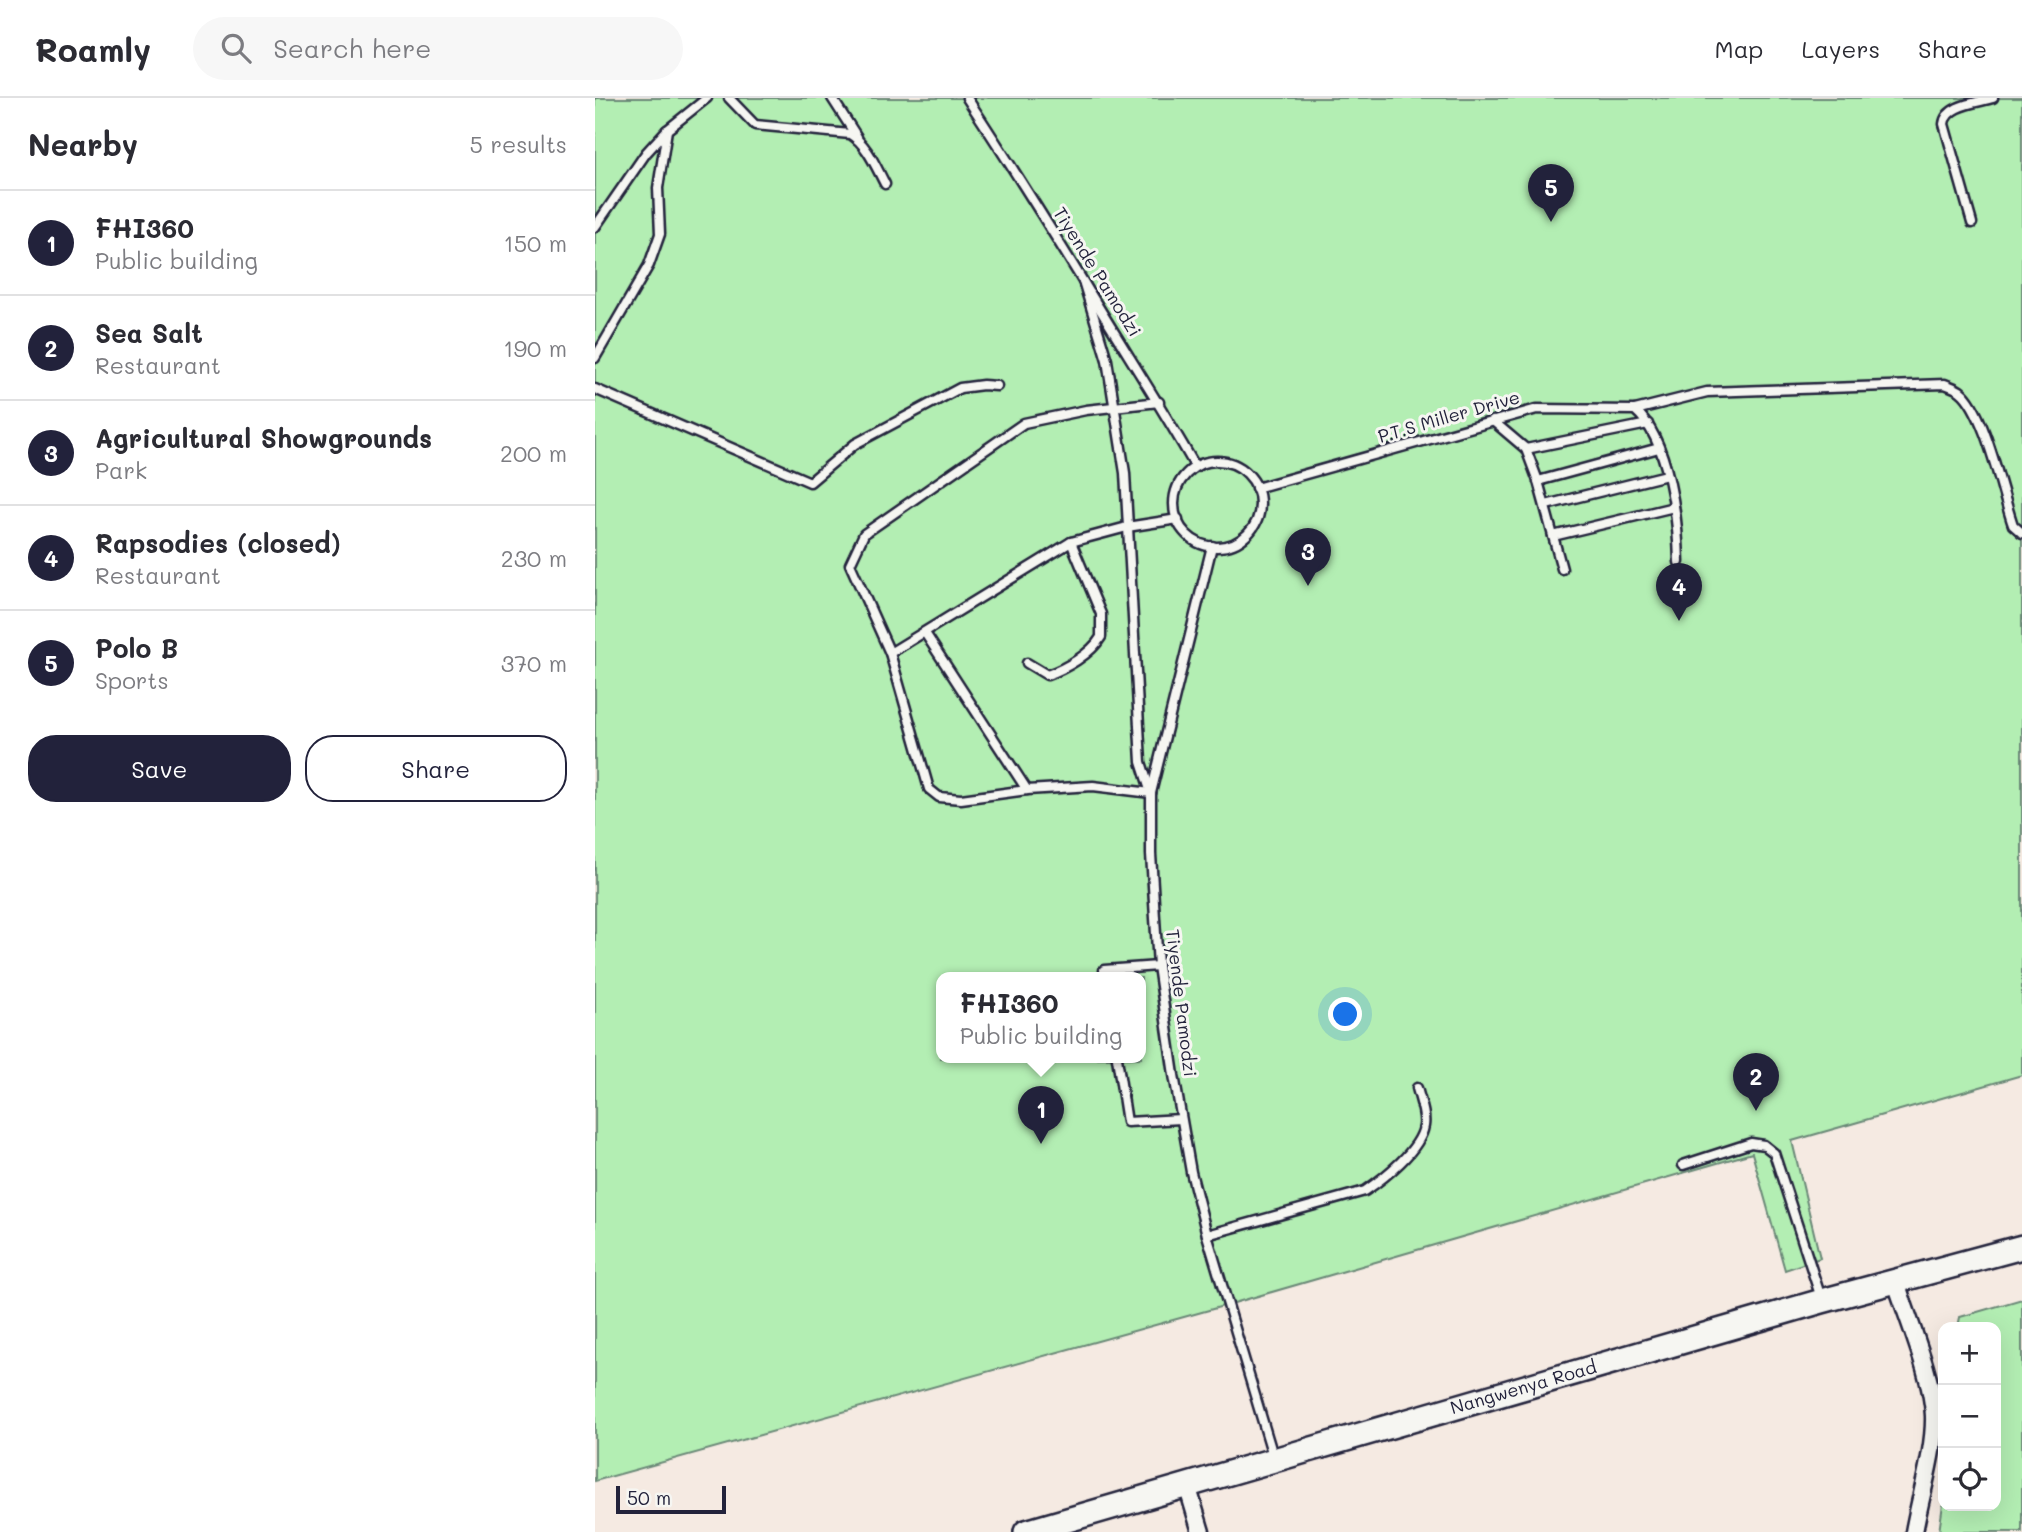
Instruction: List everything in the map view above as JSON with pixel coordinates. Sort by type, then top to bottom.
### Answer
[{"type":"main road","name":"Nangwenya Road","points":[[1026,1532],[1822,1301],[2022,1247]]},
{"type":"street","points":[[1896,1282],[1929,1385],[1934,1415],[1933,1436],[1914,1532]]},
{"type":"street","points":[[1188,1485],[1201,1532]]},
{"type":"lane","points":[[595,227],[646,153],[667,130],[707,98]]},
{"type":"lane","points":[[729,98],[755,125],[789,130],[838,132],[857,138]]},
{"type":"lane","points":[[832,98],[885,184]]},
{"type":"lane","name":"Tiyende Pamodzi","points":[[967,98],[1051,226],[1195,466]]},
{"type":"lane","points":[[1972,223],[1944,124],[1945,116],[1951,110],[1993,98]]},
{"type":"lane","points":[[595,358],[649,265],[660,234],[658,188],[667,130]]},
{"type":"lane","points":[[1084,284],[1107,360],[1115,405],[1125,473],[1141,762],[1151,793],[1093,786],[1027,790],[961,799],[939,797],[929,789],[890,653],[850,564],[864,534],[1024,424],[1115,405],[1159,402]]},
{"type":"lane","name":"P.T.S Miller Drive","points":[[1256,488],[1537,409],[1635,410],[1662,401],[1707,393],[1945,384],[1960,391],[1974,410],[1989,447],[2013,525],[2022,533]]},
{"type":"lane","points":[[595,389],[810,482],[855,444],[960,388],[997,386]]},
{"type":"lane","points":[[1635,410],[1648,424],[1667,475],[1674,507],[1679,562]]},
{"type":"lane","points":[[1493,421],[1526,449],[1546,505],[1562,569]]},
{"type":"lane","points":[[1526,449],[1648,424]]},
{"type":"lane","points":[[1538,481],[1659,448]]},
{"type":"lane","points":[[1212,461],[1230,463],[1246,473],[1256,488],[1259,514],[1251,530],[1238,541],[1230,545],[1212,546],[1195,540],[1182,527],[1175,509],[1178,490],[1181,480],[1195,466],[1212,461]]},
{"type":"lane","points":[[1546,505],[1667,475]]},
{"type":"lane","points":[[1553,536],[1674,507]]},
{"type":"lane","points":[[890,653],[1071,542],[1127,527],[1178,519]]},
{"type":"lane","points":[[1027,663],[1047,675],[1058,671],[1090,649],[1101,637],[1101,614],[1071,542]]},
{"type":"lane","name":"Tiyende Pamodzi","points":[[1212,546],[1151,793],[1151,854],[1158,966],[1181,1119],[1207,1235],[1274,1459]]},
{"type":"lane","points":[[925,633],[1027,790]]},
{"type":"lane","points":[[1104,972],[1158,966]]},
{"type":"lane","points":[[1118,1063],[1127,1122],[1181,1119]]},
{"type":"lane","points":[[1207,1235],[1365,1191],[1383,1179],[1405,1158],[1424,1127],[1417,1088]]},
{"type":"lane","points":[[1683,1166],[1751,1143],[1764,1146],[1774,1153],[1822,1301]]},
{"type":"green space","points":[[595,98],[2022,98],[2022,1075],[1792,1141],[1820,1258],[1785,1270],[1752,1153],[1227,1305],[595,1481]]},
{"type":"green space","points":[[2022,1299],[2022,1532],[1939,1532],[1942,1511],[2001,1511],[2001,1322],[1959,1322],[1960,1317]]},
{"type":"place","name":"Polo B","points":[[1551,222]]},
{"type":"place","name":"Agricultural Showgrounds","points":[[1308,586]]},
{"type":"place","name":"Rapsodies (closed)","points":[[1679,621]]},
{"type":"place","name":"Sea Salt","points":[[1756,1111]]},
{"type":"place","name":"FHI360","points":[[1041,1144]]}]
